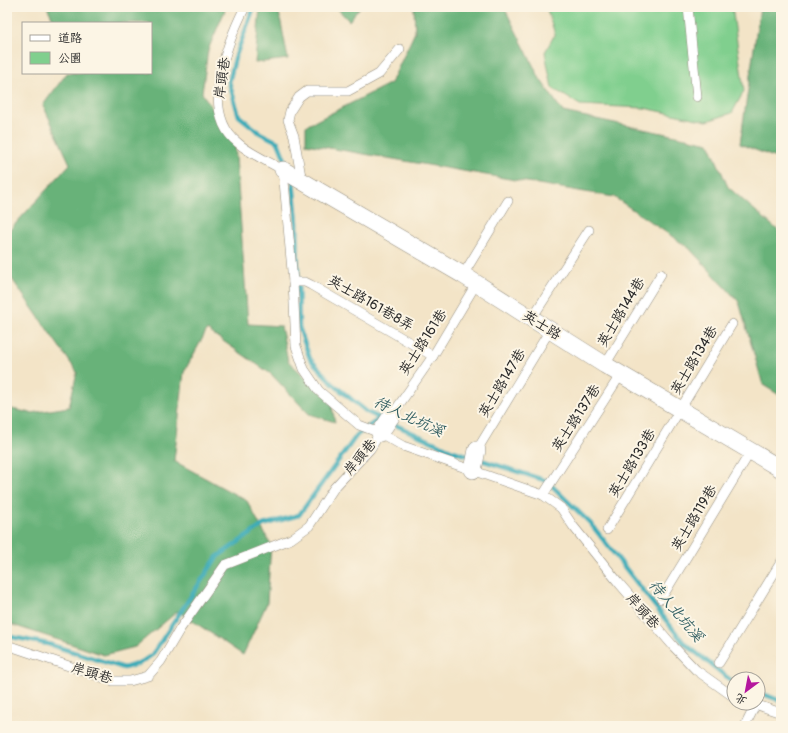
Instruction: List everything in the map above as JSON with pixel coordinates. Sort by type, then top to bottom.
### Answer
[{"type":"street","name":"岸頭巷","points":[[283,170],[302,182]]},
{"type":"street","name":"英士路","points":[[302,182],[470,280],[680,410],[781,469]]},
{"type":"street","points":[[380,433],[392,415]]},
{"type":"street","points":[[473,470],[477,450]]},
{"type":"lane","name":"岸頭巷","points":[[245,7],[225,52],[218,107],[224,128],[238,143],[283,170]]},
{"type":"lane","points":[[688,7],[697,97]]},
{"type":"lane","points":[[302,182],[294,136],[288,120],[290,111],[300,97],[307,91],[348,91],[379,74],[400,48]]},
{"type":"lane","points":[[283,170],[293,282],[296,346],[304,369],[319,391],[359,425],[380,433]]},
{"type":"lane","name":"英士路161巷","points":[[392,415],[433,356],[508,201]]},
{"type":"lane","points":[[532,318],[589,230]]},
{"type":"lane","name":"英士路144巷","points":[[606,365],[661,274]]},
{"type":"lane","name":"英士路161巷8弄","points":[[293,282],[305,282],[433,356]]},
{"type":"lane","name":"英士路134巷","points":[[680,410],[732,324]]},
{"type":"lane","name":"英士路147巷","points":[[477,450],[550,330]]},
{"type":"lane","name":"英士路137巷","points":[[543,495],[621,374]]},
{"type":"lane","name":"英士路133巷","points":[[607,530],[680,410]]},
{"type":"lane","name":"岸頭巷","points":[[7,645],[113,681],[130,682],[148,676],[161,661],[180,629],[225,565],[291,539],[309,526],[334,488],[370,449],[380,433],[403,446],[543,495],[561,508],[573,526],[618,582],[674,647],[696,670],[726,691]]},
{"type":"lane","name":"英士路119巷","points":[[661,599],[751,451]]},
{"type":"lane","points":[[719,663],[781,562]]},
{"type":"lane","points":[[766,708],[781,713]]},
{"type":"lane","points":[[745,726],[751,711]]},
{"type":"green space","points":[[47,7],[226,8],[208,50],[202,93],[235,143],[248,324],[281,326],[288,361],[331,401],[335,422],[309,414],[271,374],[207,330],[184,372],[174,461],[247,501],[271,545],[267,603],[243,655],[178,611],[135,647],[104,655],[7,623],[7,408],[31,413],[69,407],[77,372],[7,272],[7,233],[70,164],[43,105],[66,74],[152,74],[152,22],[54,22]]},
{"type":"green space","points":[[260,7],[278,7],[288,59],[255,63]]},
{"type":"green space","points":[[336,7],[360,7],[349,21]]},
{"type":"green space","points":[[414,7],[504,7],[540,79],[563,112],[709,143],[728,187],[781,233],[781,396],[763,385],[739,302],[689,248],[614,197],[306,144],[306,126],[391,83],[415,32]]},
{"type":"green space","points":[[546,7],[732,7],[744,91],[732,113],[707,121],[644,108],[580,105],[552,88],[545,52],[555,34]]},
{"type":"green space","points":[[760,7],[781,7],[781,160],[740,144]]},
{"type":"waterway","name":"待人北坑溪","points":[[254,7],[235,58],[229,82],[239,116],[260,133],[278,142],[288,167]]},
{"type":"waterway","name":"待人北坑溪","points":[[293,181],[297,223],[299,327],[310,359],[333,384],[367,412],[384,420]]},
{"type":"waterway","points":[[7,636],[48,644],[124,668],[140,663],[152,655],[217,557],[263,525],[299,515],[357,435],[380,418]]},
{"type":"waterway","name":"待人北坑溪","points":[[391,423],[453,451],[547,481],[591,524],[683,642],[726,677]]},
{"type":"waterway","name":"待人北坑溪","points":[[766,695],[781,701]]}]
